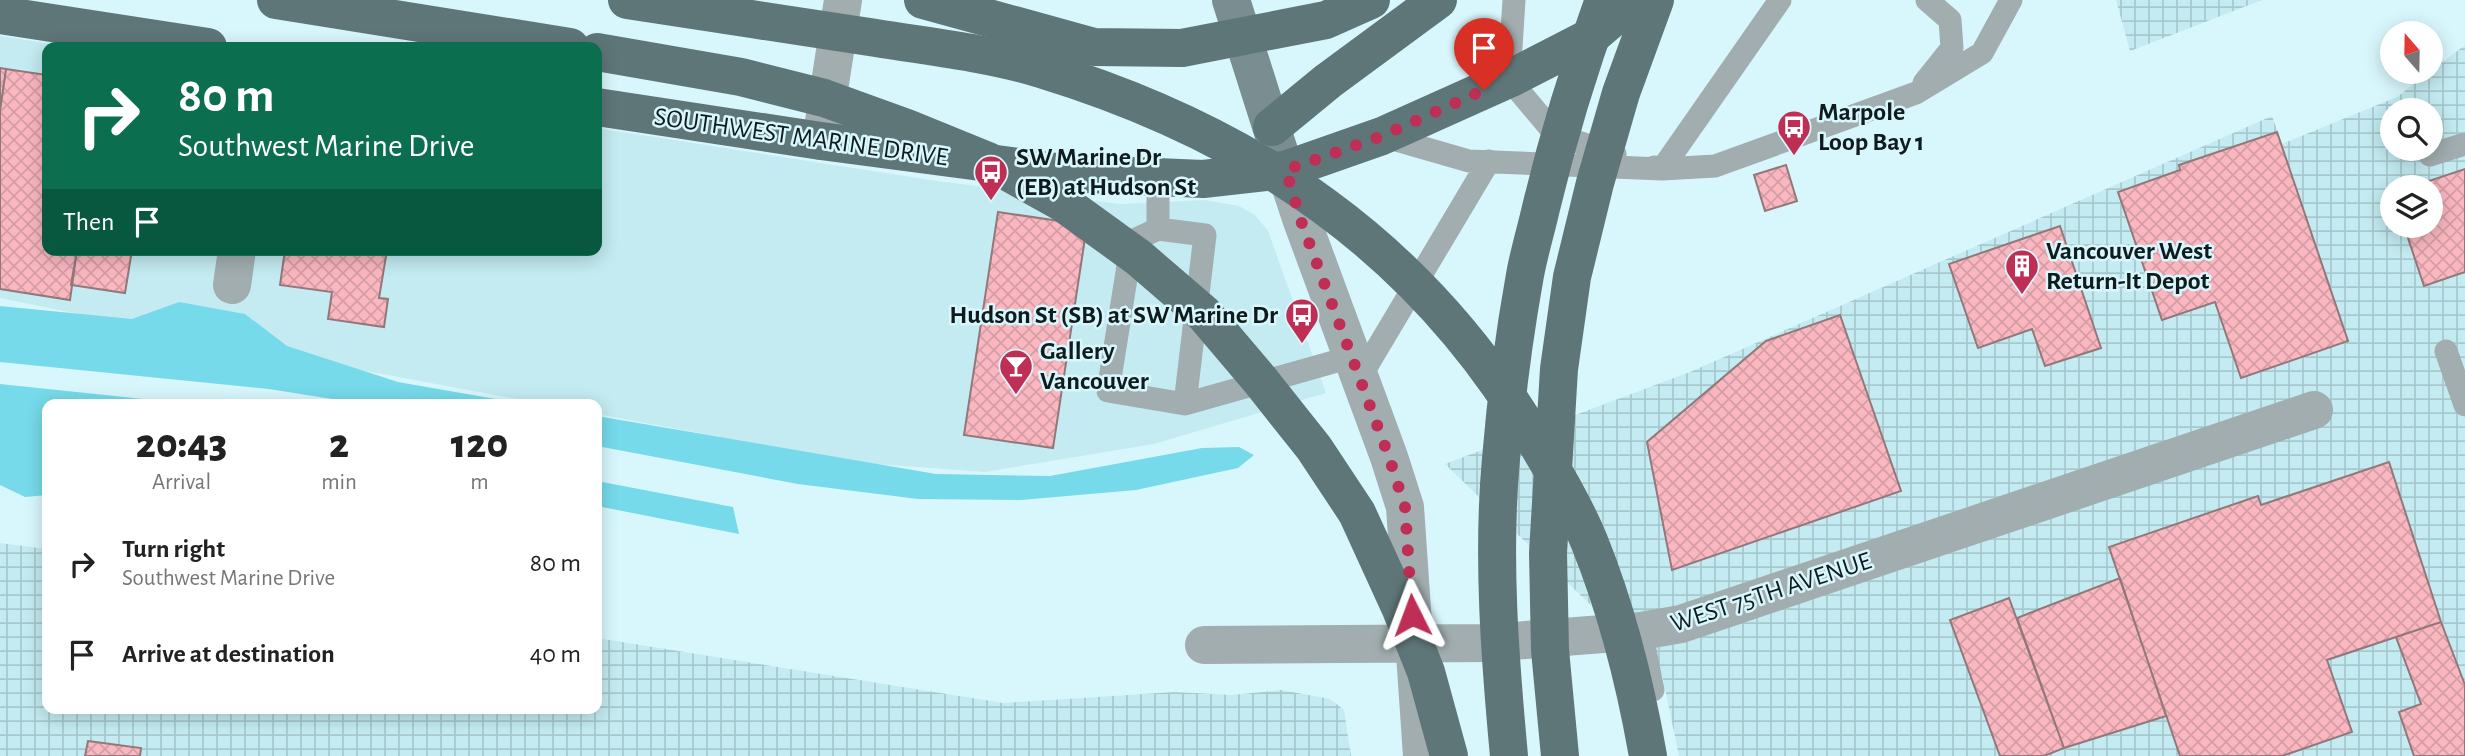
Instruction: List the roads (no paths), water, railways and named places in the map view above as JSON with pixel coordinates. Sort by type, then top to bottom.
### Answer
[{"type":"main road","points":[[276,0],[540,42]]},
{"type":"main road","points":[[627,0],[967,52],[1037,68],[1119,94],[1199,130],[1270,168],[1329,209],[1398,266],[1476,351],[1514,404],[1549,464],[1587,537],[1606,587],[1625,648],[1648,756]]},
{"type":"main road","points":[[923,0],[1094,47],[1182,48],[1237,17],[1326,20],[1371,0]]},
{"type":"main road","points":[[1272,127],[1336,74],[1438,0]]},
{"type":"main road","points":[[1509,756],[1500,661],[1500,461],[1525,274],[1570,97],[1604,0]]},
{"type":"main road","name":"SOUTHWEST MARINE DRIVE","points":[[602,108],[821,141],[1064,173],[1203,179],[1286,170],[1382,136],[1509,79],[1588,38],[1634,0]]},
{"type":"main road","points":[[1560,756],[1550,650],[1548,553],[1559,369],[1572,276],[1595,183],[1621,93],[1656,0]]},
{"type":"main road","points":[[0,15],[176,42]]},
{"type":"main road","points":[[602,53],[741,77],[824,98],[907,128],[999,167],[1063,203],[1139,258],[1212,323],[1314,448],[1357,513],[1426,672],[1449,756]]},
{"type":"street","points":[[821,141],[843,0]]},
{"type":"street","points":[[1237,17],[1301,221],[1405,507],[1423,756]]},
{"type":"street","name":"WEST 75TH AVENUE","points":[[1204,645],[1488,643],[1642,631],[1681,624],[2314,410]]},
{"type":"lane","points":[[1514,0],[1509,79],[1556,135],[1662,169]]},
{"type":"lane","points":[[1662,169],[1780,0]]},
{"type":"lane","points":[[1916,93],[1952,48],[1950,20],[1927,0]]},
{"type":"lane","points":[[1382,136],[1469,161],[1662,169],[1715,166],[1916,93],[1982,54],[2011,0]]},
{"type":"lane","points":[[2443,151],[2465,144]]},
{"type":"lane","points":[[1185,404],[1205,235],[1158,229],[1132,242],[1108,391],[1185,404],[1355,368],[1489,161]]},
{"type":"lane","points":[[1158,177],[1158,229]]},
{"type":"lane","points":[[2446,351],[2465,405]]},
{"type":"lane","points":[[1642,631],[1667,756]]},
{"type":"place","name":"Marpole Loop Bay 1","points":[[1794,157]]},
{"type":"place","name":"SW Marine Dr (EB) at Hudson St","points":[[991,202]]},
{"type":"place","name":"Vancouver West Return-It Depot","points":[[2022,296]]},
{"type":"place","name":"Hudson St (SB) at SW Marine Dr","points":[[1302,345]]},
{"type":"place","name":"Gallery Vancouver","points":[[1016,396]]}]
